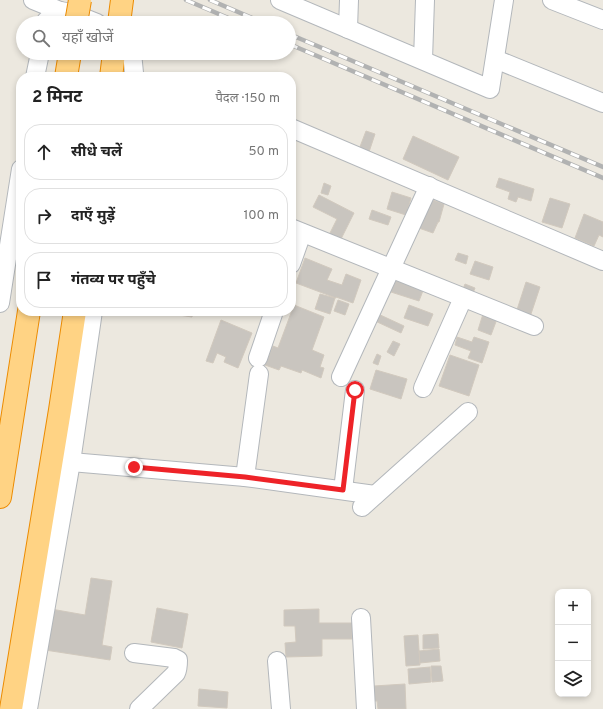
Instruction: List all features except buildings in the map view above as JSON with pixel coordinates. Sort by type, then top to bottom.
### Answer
[{"type":"highway","points":[[69,16],[80,0]]},
{"type":"highway","points":[[120,16],[122,0]]},
{"type":"highway","points":[[67,72],[69,60]]},
{"type":"highway","points":[[112,72],[113,60]]},
{"type":"highway","points":[[0,497],[28,316]]},
{"type":"highway","points":[[11,709],[74,316]]},
{"type":"street","points":[[32,0],[66,16]]},
{"type":"street","points":[[129,16],[131,0]]},
{"type":"street","points":[[280,0],[490,89],[504,0]]},
{"type":"street","points":[[348,29],[349,0]]},
{"type":"street","points":[[423,60],[425,0]]},
{"type":"street","points":[[552,0],[603,20]]},
{"type":"street","points":[[69,16],[72,13],[80,16]]},
{"type":"street","points":[[51,16],[53,14],[63,16]]},
{"type":"street","points":[[495,59],[603,103]]},
{"type":"street","points":[[36,72],[39,60]]},
{"type":"street","points":[[134,60],[138,72]]},
{"type":"street","points":[[296,130],[603,261]]},
{"type":"street","points":[[341,377],[429,186]]},
{"type":"street","points":[[0,303],[16,201]]},
{"type":"street","points":[[296,237],[391,268],[534,326]]},
{"type":"street","points":[[423,388],[463,298]]},
{"type":"street","points":[[28,709],[71,462],[92,316]]},
{"type":"street","points":[[245,477],[258,366],[273,316]]},
{"type":"street","points":[[343,490],[355,390]]},
{"type":"street","points":[[362,507],[468,412]]},
{"type":"street","points":[[71,462],[245,477],[375,495]]},
{"type":"street","points":[[361,618],[366,709]]},
{"type":"street","points":[[134,653],[174,658],[178,660],[178,670],[176,673],[139,709]]},
{"type":"street","points":[[277,661],[281,709]]},
{"type":"railway","points":[[186,0],[224,16]]},
{"type":"railway","points":[[210,0],[248,16]]},
{"type":"railway","points":[[296,37],[603,167]]},
{"type":"railway","points":[[296,47],[603,178]]},
{"type":"route","points":[[134,467],[245,477],[343,490],[355,390]]}]
